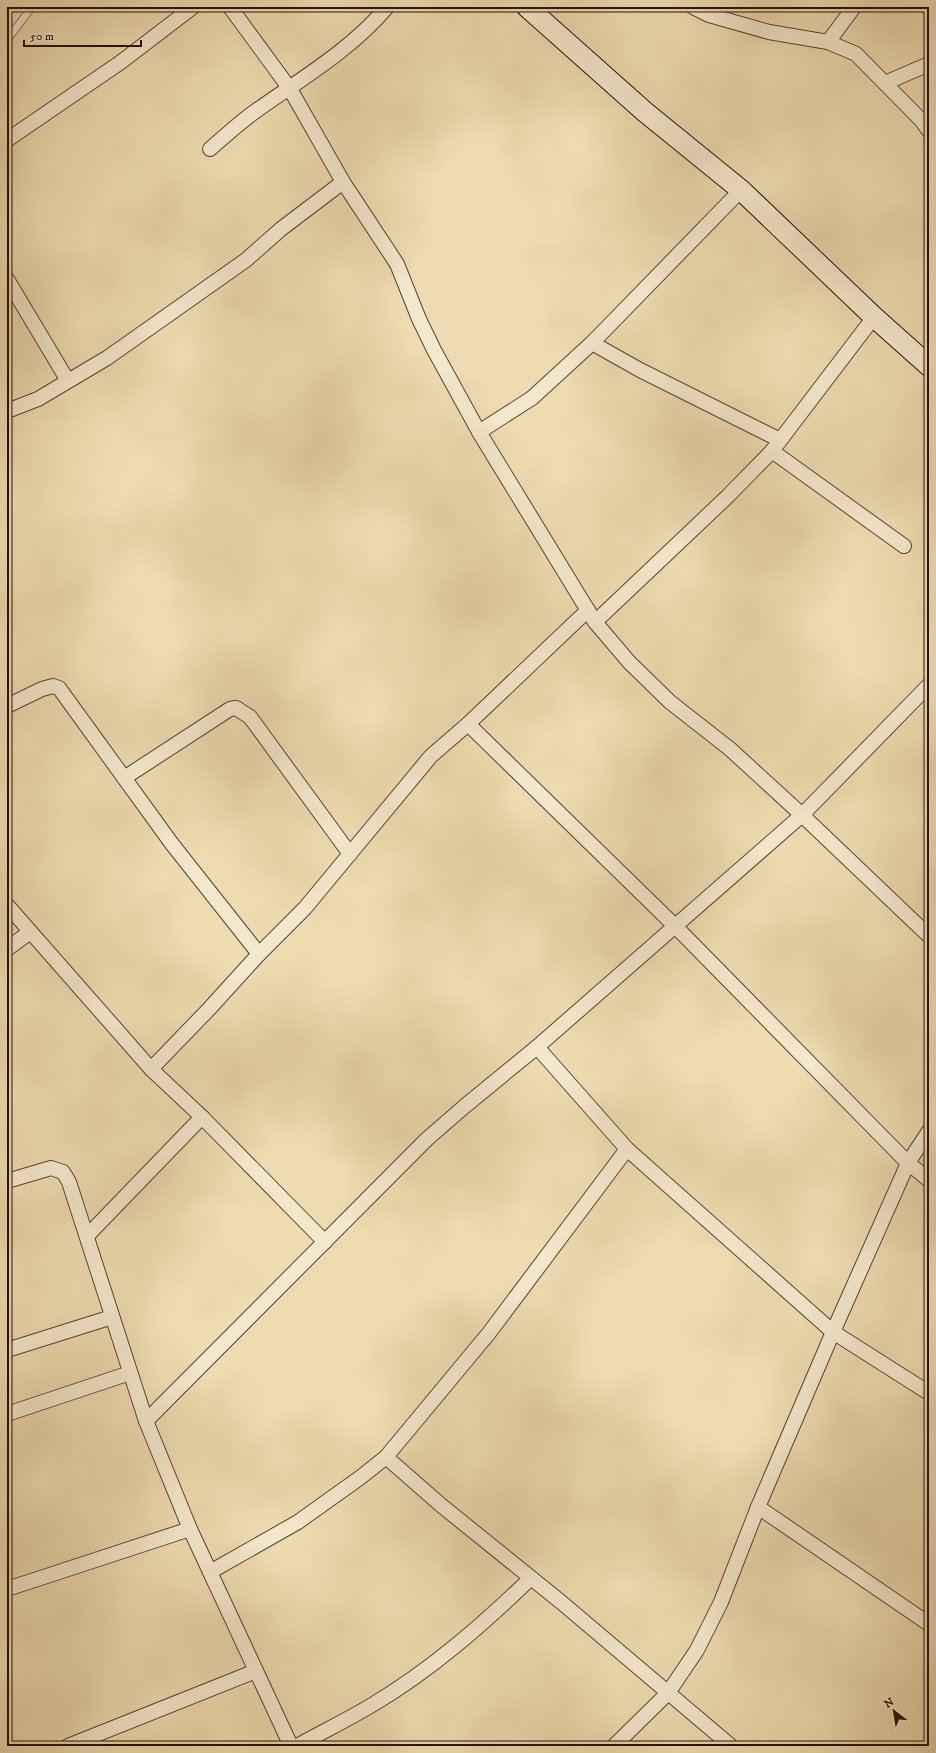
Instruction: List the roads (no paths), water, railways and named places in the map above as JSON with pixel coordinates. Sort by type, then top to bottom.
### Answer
[{"type":"street","points":[[7,140],[121,62],[193,7]]},
{"type":"street","points":[[230,7],[290,89],[343,182],[397,264],[419,319],[434,350],[479,432],[592,616],[629,662],[670,702],[730,749],[802,815],[929,936]]},
{"type":"street","points":[[210,149],[252,114],[290,89],[343,50],[375,22],[387,7]]},
{"type":"street","points":[[527,7],[645,112],[741,190],[874,317],[929,366]]},
{"type":"street","points":[[693,7],[709,15],[768,32],[828,42],[856,54],[922,121],[929,131]]},
{"type":"street","points":[[828,42],[854,7]]},
{"type":"street","points":[[885,83],[929,64]]},
{"type":"street","points":[[7,411],[38,398],[107,358],[246,260],[281,229],[343,182]]},
{"type":"street","points":[[479,432],[532,398],[592,343],[741,190]]},
{"type":"street","points":[[7,279],[68,381]]},
{"type":"street","points":[[151,1069],[209,1010],[259,954],[305,908],[431,756],[728,496],[776,446],[874,317]]},
{"type":"street","points":[[592,343],[776,446],[904,546]]},
{"type":"street","points":[[146,1421],[427,1139],[538,1047],[802,815],[929,685]]},
{"type":"street","points":[[7,706],[42,689],[53,686],[59,688],[172,844],[259,954]]},
{"type":"street","points":[[124,778],[230,709],[236,708],[250,717],[350,854]]},
{"type":"street","points":[[468,724],[675,926],[908,1163],[929,1180]]},
{"type":"street","points":[[7,905],[151,1069],[202,1117],[326,1242]]},
{"type":"street","points":[[7,949],[30,932]]},
{"type":"street","points":[[538,1047],[627,1149],[833,1332],[929,1393]]},
{"type":"street","points":[[87,1236],[202,1117]]},
{"type":"street","points":[[614,1746],[668,1693],[697,1650],[722,1602],[758,1508],[833,1332],[908,1163],[929,1131]]},
{"type":"street","points":[[210,1572],[298,1522],[361,1477],[386,1457],[489,1333],[627,1149]]},
{"type":"street","points":[[7,1181],[51,1168],[63,1172],[69,1182],[146,1421],[190,1529],[291,1746]]},
{"type":"street","points":[[7,1350],[112,1317]]},
{"type":"street","points":[[7,1414],[130,1373]]},
{"type":"street","points":[[386,1457],[442,1506],[531,1578],[731,1746]]},
{"type":"street","points":[[758,1508],[929,1624]]},
{"type":"street","points":[[7,1589],[190,1529]]},
{"type":"street","points":[[297,1746],[372,1705],[437,1660],[484,1623],[531,1578]]},
{"type":"street","points":[[68,1746],[256,1671]]},
{"type":"lane","points":[[7,40],[32,7]]}]
